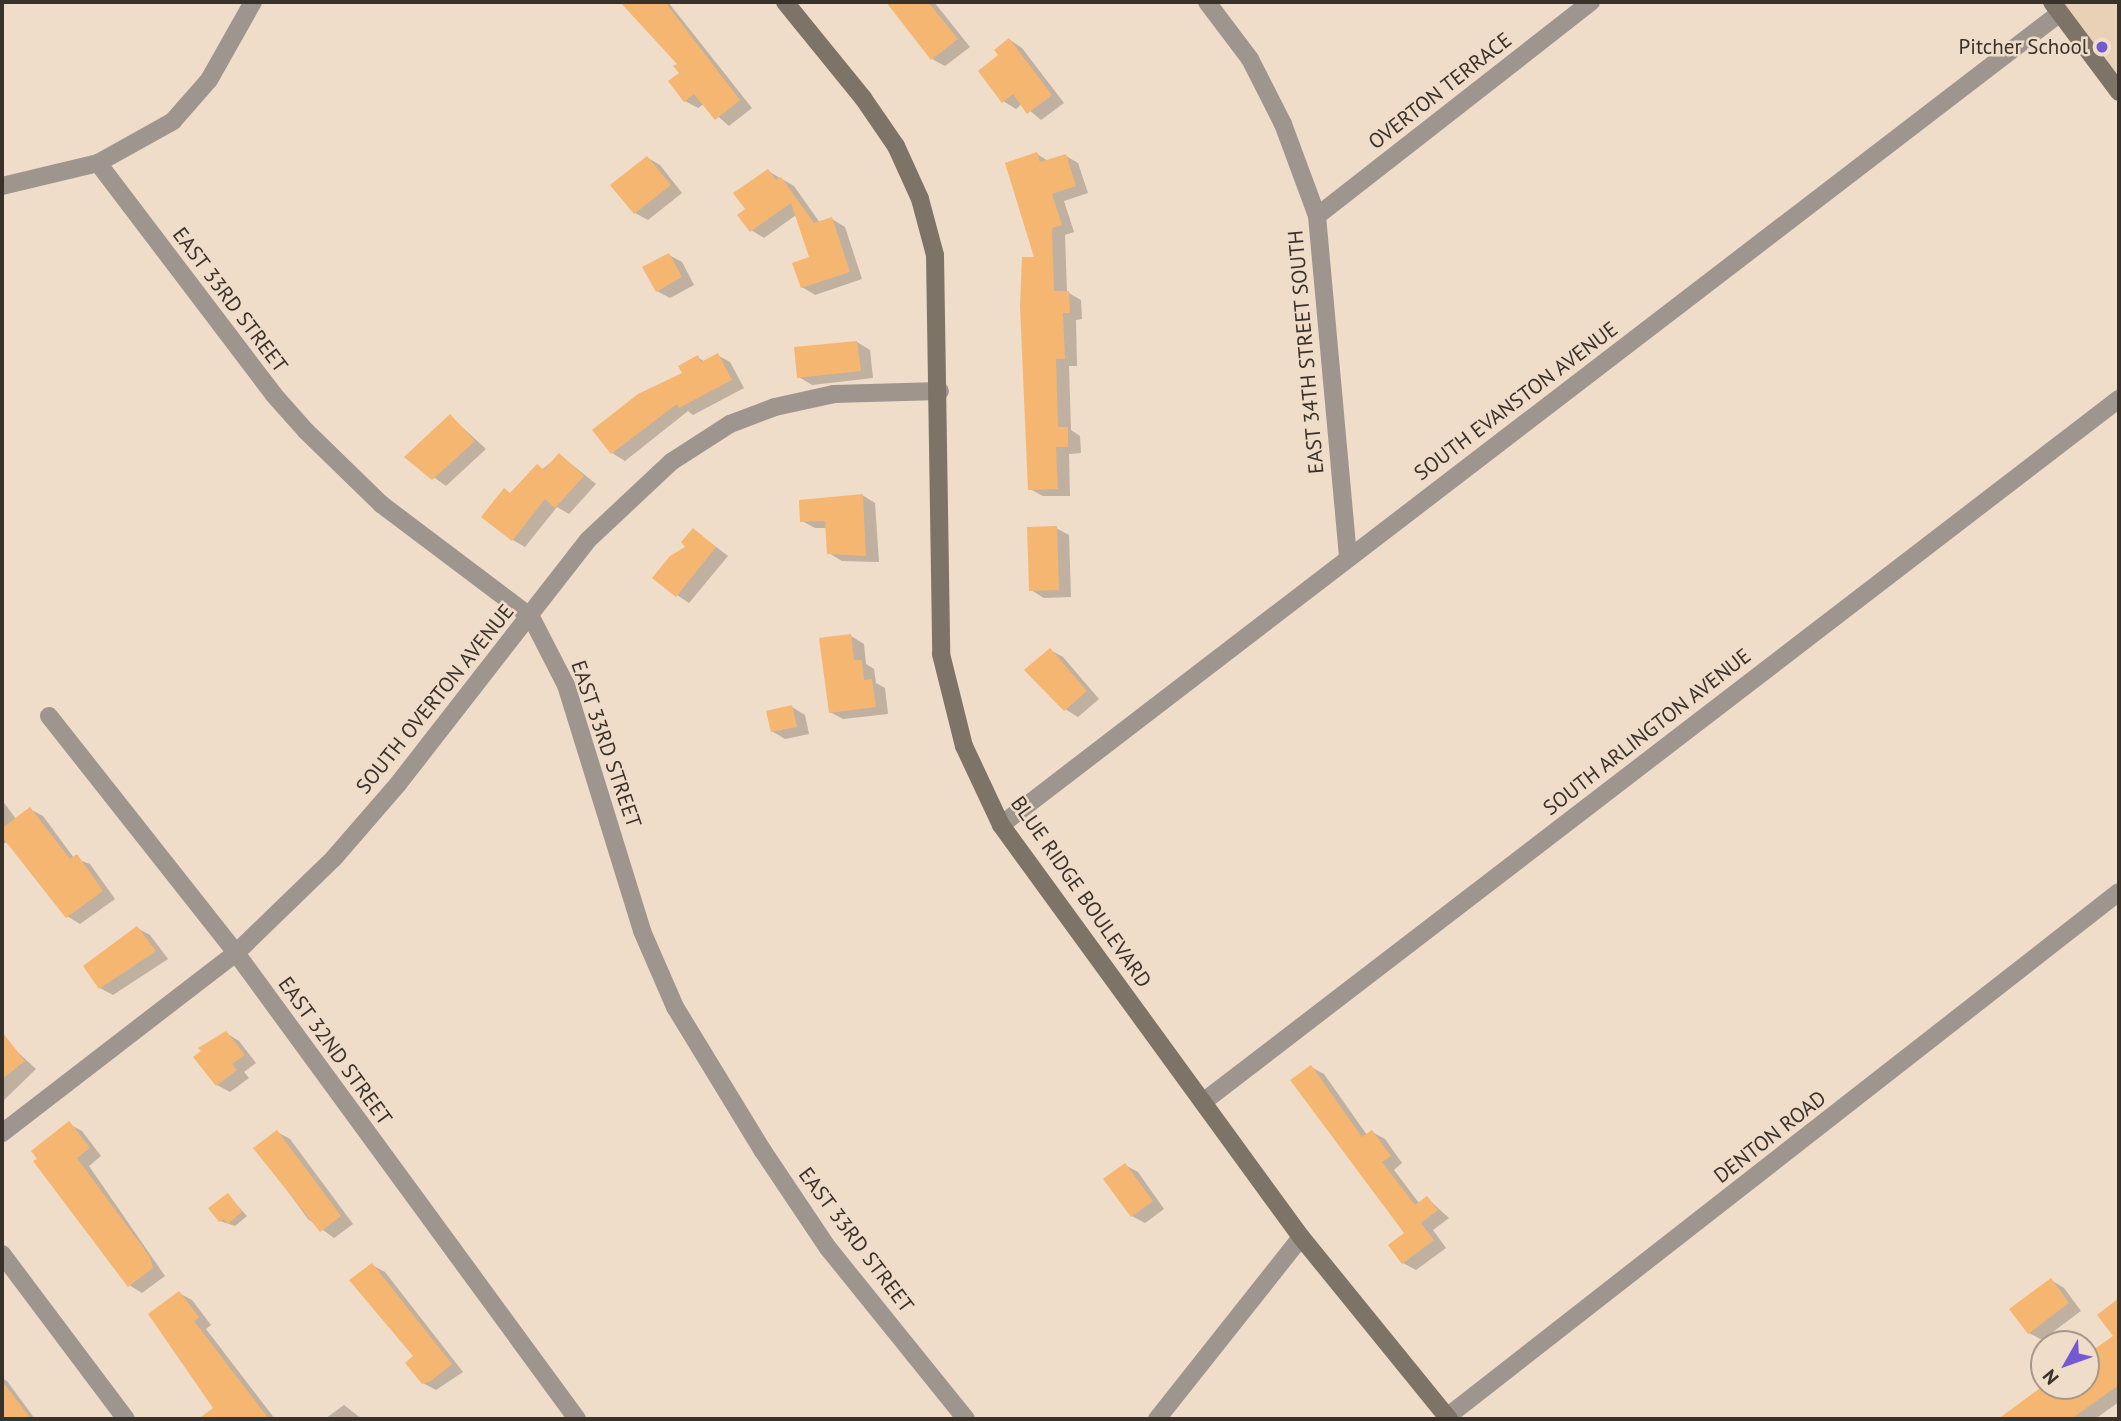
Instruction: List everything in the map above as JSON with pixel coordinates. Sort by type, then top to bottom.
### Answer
[{"type":"street","points":[[2,186],[98,163],[146,140],[173,121],[209,80],[253,2]]},
{"type":"street","name":"BLUE RIDGE BOULEVARD","points":[[785,2],[870,107],[896,146],[920,199],[935,255],[940,391],[941,654],[964,746],[1001,825],[1301,1237],[1449,1418]]},
{"type":"street","name":"EAST 34TH STREET SOUTH","points":[[1207,2],[1255,70],[1283,124],[1317,216],[1348,558]]},
{"type":"street","name":"OVERTON TERRACE","points":[[1317,216],[1591,2]]},
{"type":"street","points":[[2056,7],[2119,92]]},
{"type":"street","name":"SOUTH EVANSTON AVENUE","points":[[1001,825],[2056,7]]},
{"type":"street","name":"EAST 33RD STREET","points":[[98,163],[274,395],[306,431],[381,504],[531,617],[566,685],[642,931],[675,1007],[763,1151],[828,1248],[967,1419]]},
{"type":"street","name":"SOUTH OVERTON AVENUE","points":[[2,1133],[236,953],[334,858],[617,509],[671,463],[730,424],[834,394],[940,391]]},
{"type":"street","name":"SOUTH ARLINGTON AVENUE","points":[[1203,1102],[2119,399]]},
{"type":"street","name":"EAST 32ND STREET","points":[[50,716],[236,953],[577,1419]]},
{"type":"street","name":"DENTON ROAD","points":[[1449,1418],[2119,892]]},
{"type":"street","points":[[1157,1419],[1301,1237]]},
{"type":"street","points":[[2,1254],[126,1419]]},
{"type":"shaded area","name":"Pitcher School","points":[[2052,2],[2119,2],[2119,92]]},
{"type":"building","points":[[620,2],[665,2],[740,100],[715,120],[694,94],[684,102],[668,81],[679,73],[673,66],[677,64]]},
{"type":"building","points":[[886,2],[928,2],[958,39],[931,60]]},
{"type":"building","points":[[1009,38],[1052,95],[1027,114],[1013,94],[1002,103],[978,71],[998,55],[994,50]]},
{"type":"building","points":[[1037,152],[1040,162],[1066,154],[1076,186],[1052,194],[1062,225],[1052,228],[1054,291],[1069,291],[1070,313],[1063,313],[1065,359],[1056,359],[1058,427],[1068,427],[1068,447],[1056,447],[1058,489],[1028,490],[1020,306],[1022,257],[1034,257],[1005,163]]},
{"type":"building","points":[[647,156],[671,185],[634,214],[610,185]]},
{"type":"building","points":[[768,169],[776,180],[781,177],[814,223],[832,217],[850,272],[801,288],[792,263],[809,257],[791,203],[750,232],[737,215],[745,209],[733,193]]},
{"type":"building","points":[[669,253],[682,277],[656,292],[642,267]]},
{"type":"building","points":[[857,341],[861,371],[797,378],[794,347]]},
{"type":"building","points":[[718,353],[732,380],[679,408],[677,404],[611,454],[592,430],[638,394],[682,373],[678,366],[698,355],[701,362]]},
{"type":"building","points":[[450,414],[475,441],[432,480],[404,457]]},
{"type":"building","points":[[559,453],[584,476],[555,508],[545,499],[512,541],[481,517],[504,488],[510,493],[537,464],[544,470]]},
{"type":"building","points":[[863,494],[866,556],[827,554],[825,521],[800,522],[799,500]]},
{"type":"building","points":[[1057,526],[1059,590],[1029,591],[1027,527]]},
{"type":"building","points":[[693,528],[716,547],[676,597],[652,578],[670,556],[685,547],[681,542]]},
{"type":"building","points":[[851,634],[854,660],[862,660],[864,680],[872,679],[876,707],[829,713],[819,638]]},
{"type":"building","points":[[1050,648],[1087,691],[1064,711],[1024,670]]},
{"type":"building","points":[[792,705],[797,727],[771,732],[766,711]]},
{"type":"building","points":[[30,807],[70,859],[77,854],[103,891],[66,918],[2,837],[2,828]]},
{"type":"building","points":[[137,926],[156,951],[99,989],[83,966]]},
{"type":"building","points":[[226,1031],[245,1055],[232,1064],[237,1070],[216,1086],[193,1057],[201,1051],[198,1048]]},
{"type":"building","points":[[2,1032],[25,1061],[2,1079]]},
{"type":"building","points":[[1311,1065],[1362,1137],[1372,1130],[1391,1156],[1382,1162],[1415,1205],[1427,1196],[1438,1210],[1421,1223],[1434,1240],[1402,1264],[1388,1245],[1404,1233],[1290,1080]]},
{"type":"building","points":[[69,1121],[90,1148],[77,1158],[150,1257],[153,1268],[128,1287],[33,1161],[37,1159],[31,1151]]},
{"type":"building","points":[[277,1130],[341,1216],[320,1232],[253,1148]]},
{"type":"building","points":[[1125,1163],[1153,1201],[1131,1217],[1103,1179]]},
{"type":"building","points":[[228,1193],[242,1212],[228,1224],[224,1219],[219,1222],[208,1208]]},
{"type":"building","points":[[372,1263],[452,1364],[431,1381],[422,1384],[405,1363],[413,1356],[349,1280]]},
{"type":"building","points":[[2051,1278],[2069,1303],[2028,1334],[2009,1309]]},
{"type":"building","points":[[179,1291],[199,1317],[194,1321],[269,1419],[198,1419],[213,1408],[148,1314]]},
{"type":"building","points":[[2119,1298],[2119,1385],[2100,1398],[2100,1345],[2113,1336],[2097,1315]]},
{"type":"building","points":[[2,1381],[31,1419],[2,1419]]},
{"type":"building","points":[[2030,1396],[2030,1400],[2098,1400],[2071,1419],[1998,1419]]},
{"type":"place","name":"Pitcher School","points":[[2102,47]]}]
